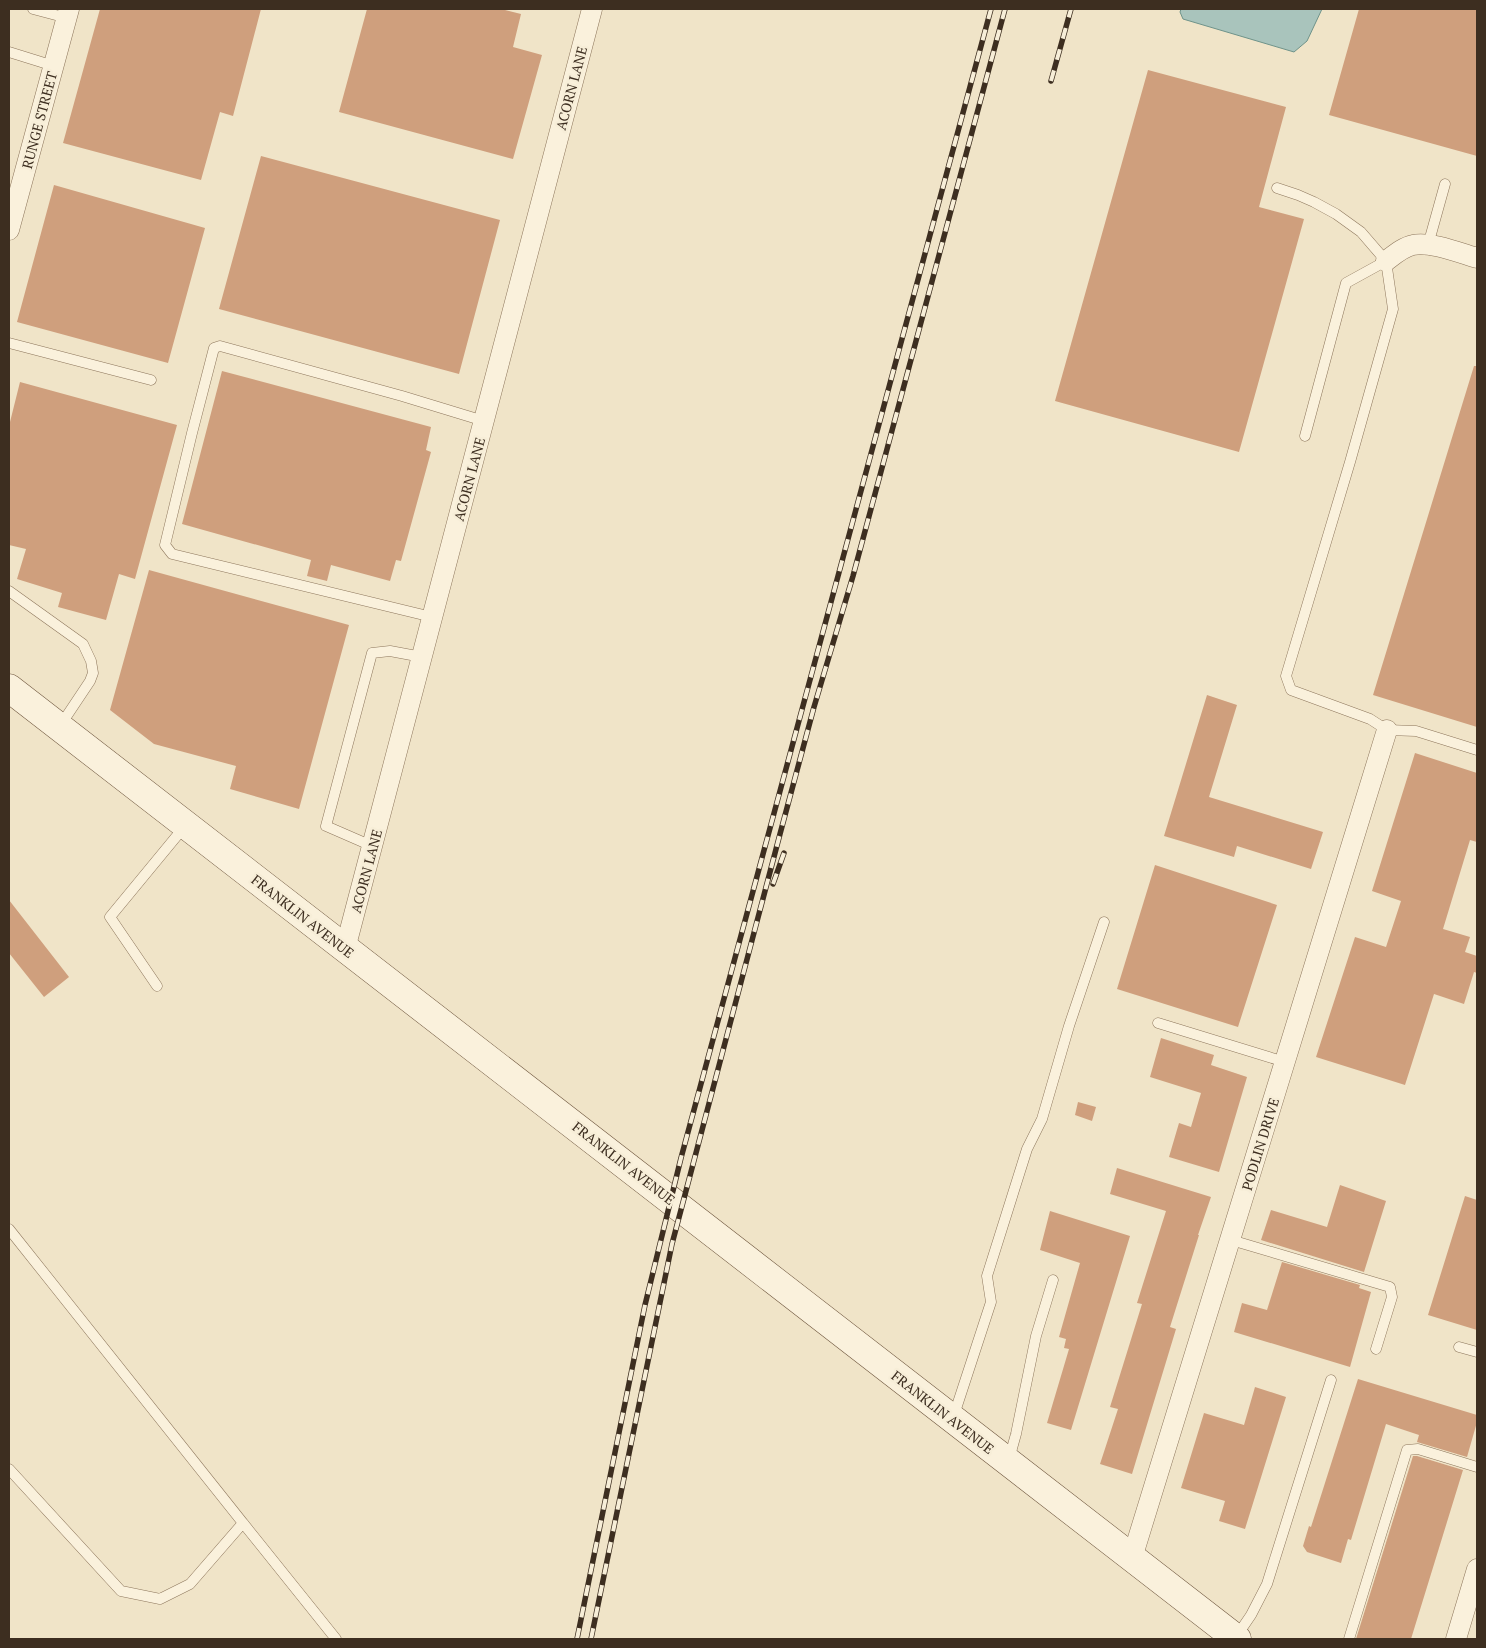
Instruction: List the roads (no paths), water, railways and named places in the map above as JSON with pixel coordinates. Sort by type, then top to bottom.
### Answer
[{"type":"main road","name":"FRANKLIN AVENUE","points":[[9,688],[1236,1639]]},
{"type":"street","name":"ACORN LANE","points":[[345,949],[592,10]]},
{"type":"street","name":"RUNGE STREET","points":[[9,230],[68,13]]},
{"type":"street","points":[[1386,261],[1413,245],[1428,245],[1477,258]]},
{"type":"street","name":"PODLIN DRIVE","points":[[1132,1558],[1386,730]]},
{"type":"street","points":[[1456,1639],[1477,1570]]},
{"type":"lane","points":[[38,10],[68,13]]},
{"type":"lane","points":[[9,52],[54,66]]},
{"type":"lane","points":[[1428,245],[1445,184]]},
{"type":"lane","points":[[1277,188],[1298,195],[1336,214],[1361,232],[1386,261],[1393,309],[1350,462],[1286,676],[1291,690],[1370,719],[1386,730],[1416,731],[1477,750]]},
{"type":"lane","points":[[1305,436],[1346,283],[1386,261]]},
{"type":"lane","points":[[9,343],[151,380]]},
{"type":"lane","points":[[432,617],[172,554],[165,545],[214,348],[220,346],[402,396],[484,421]]},
{"type":"lane","points":[[9,591],[83,644],[91,661],[93,673],[90,682],[59,727]]},
{"type":"lane","points":[[372,846],[326,826],[372,653],[390,651],[422,657]]},
{"type":"lane","points":[[157,986],[110,917],[185,825]]},
{"type":"lane","points":[[953,1419],[991,1302],[987,1276],[1026,1149],[1042,1119],[1069,1026],[1104,922]]},
{"type":"lane","points":[[1158,1023],[1285,1062]]},
{"type":"lane","points":[[9,1229],[336,1639]]},
{"type":"lane","points":[[1231,1240],[1390,1288],[1392,1297],[1376,1349]]},
{"type":"lane","points":[[1008,1462],[1016,1434],[1036,1336],[1053,1280]]},
{"type":"lane","points":[[1459,1347],[1477,1352]]},
{"type":"lane","points":[[1236,1639],[1267,1584],[1331,1380]]},
{"type":"lane","points":[[1349,1639],[1407,1450],[1418,1449],[1477,1467]]},
{"type":"lane","points":[[9,1469],[121,1591],[160,1599],[190,1584],[243,1523]]},
{"type":"water","points":[[1181,9],[1322,9],[1307,41],[1294,52],[1183,19],[1180,12]]},
{"type":"railway","points":[[577,1639],[645,1305],[681,1158],[991,9]]},
{"type":"railway","points":[[591,1639],[672,1244],[814,707],[853,576],[1005,9]]},
{"type":"railway","points":[[1051,81],[1071,9]]},
{"type":"railway","points":[[773,884],[784,853]]}]
